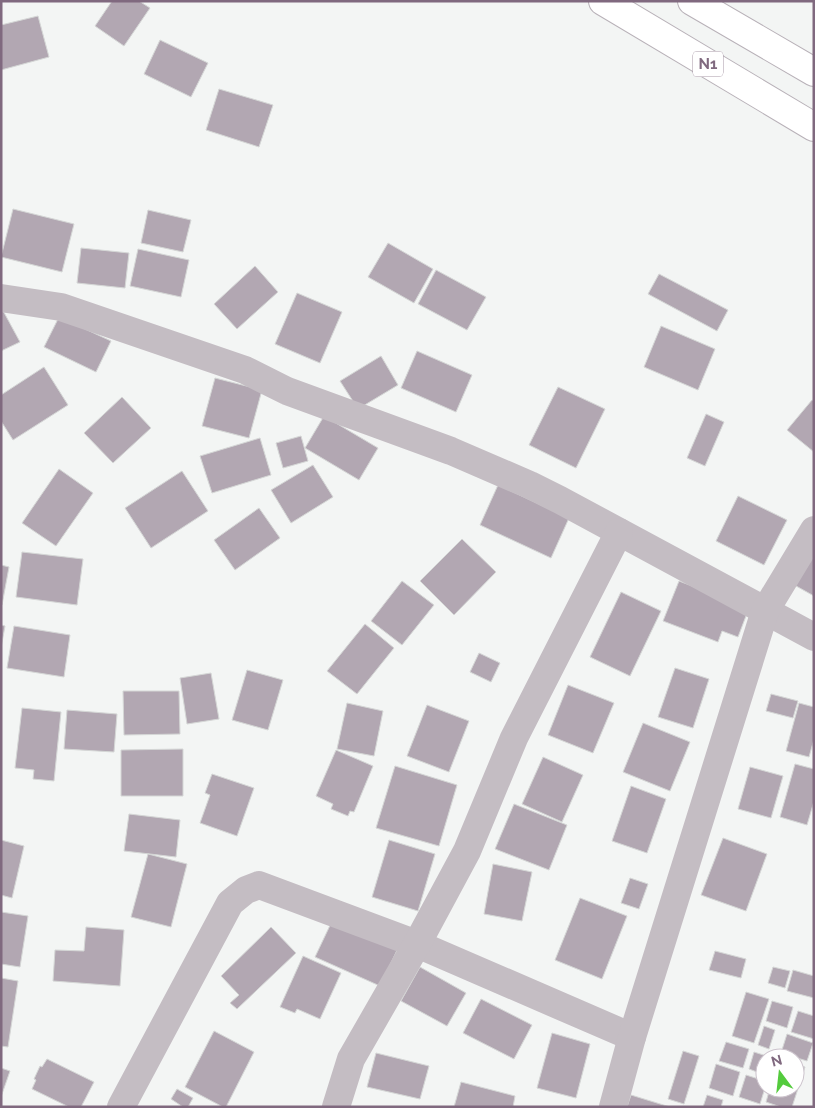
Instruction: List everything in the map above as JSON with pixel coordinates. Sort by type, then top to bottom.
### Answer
[{"type":"main road","name":"N1","points":[[603,1],[814,127]]},
{"type":"main road","points":[[692,1],[814,72]]},
{"type":"street","points":[[1,298],[61,307],[244,370],[287,391],[433,444],[530,485],[814,637]]},
{"type":"street","points":[[613,1107],[632,1038],[766,611],[814,530]]},
{"type":"street","points":[[336,1107],[351,1059],[417,944],[467,851],[514,738],[619,532]]},
{"type":"street","points":[[121,1107],[230,903],[246,890],[259,885],[417,944],[632,1038]]},
{"type":"building","points":[[112,1],[139,1],[150,8],[124,46],[95,26]]},
{"type":"building","points":[[38,16],[49,57],[1,70],[1,25]]},
{"type":"building","points":[[160,40],[208,63],[191,97],[144,74]]},
{"type":"building","points":[[219,89],[273,105],[259,147],[206,130]]},
{"type":"building","points":[[13,209],[74,224],[62,272],[1,257]]},
{"type":"building","points":[[148,210],[191,220],[183,252],[141,243]]},
{"type":"building","points":[[388,243],[433,269],[414,303],[368,277]]},
{"type":"building","points":[[81,248],[129,253],[125,288],[77,283]]},
{"type":"building","points":[[138,249],[189,260],[181,297],[130,286]]},
{"type":"building","points":[[255,266],[278,292],[237,329],[214,304]]},
{"type":"building","points":[[436,270],[486,297],[467,330],[418,304]]},
{"type":"building","points":[[659,274],[728,310],[717,331],[648,294]]},
{"type":"building","points":[[297,293],[342,312],[320,363],[275,344]]},
{"type":"building","points":[[1,307],[20,342],[1,351]]},
{"type":"building","points":[[59,317],[111,341],[96,372],[44,347]]},
{"type":"building","points":[[661,326],[715,349],[698,390],[644,367]]},
{"type":"building","points":[[417,351],[472,375],[456,412],[401,388]]},
{"type":"building","points":[[381,356],[398,385],[358,409],[340,381]]},
{"type":"building","points":[[44,367],[68,405],[13,440],[1,421],[1,395]]},
{"type":"building","points":[[215,378],[262,390],[249,438],[202,426]]},
{"type":"building","points":[[558,387],[605,409],[576,468],[529,445]]},
{"type":"building","points":[[122,397],[151,428],[113,463],[84,433]]},
{"type":"building","points":[[812,400],[814,401],[814,452],[787,430]]},
{"type":"building","points":[[706,414],[724,422],[705,466],[687,458]]},
{"type":"building","points":[[324,416],[378,448],[359,480],[305,448]]},
{"type":"building","points":[[301,436],[308,461],[283,468],[276,443]]},
{"type":"building","points":[[260,438],[271,475],[212,493],[200,456]]},
{"type":"building","points":[[313,465],[333,497],[291,523],[271,490]]},
{"type":"building","points":[[59,469],[93,493],[56,546],[22,523]]},
{"type":"building","points":[[182,471],[208,511],[151,548],[125,508]]},
{"type":"building","points":[[498,485],[569,518],[551,558],[480,525]]},
{"type":"building","points":[[738,496],[787,520],[764,565],[716,541]]},
{"type":"building","points":[[259,508],[280,538],[235,570],[214,540]]},
{"type":"building","points":[[462,539],[496,572],[454,615],[420,581]]},
{"type":"building","points":[[22,552],[83,559],[77,605],[16,597]]},
{"type":"building","points":[[814,552],[814,596],[789,582]]},
{"type":"building","points":[[1,565],[9,567],[2,605],[1,604]]},
{"type":"building","points":[[402,581],[434,605],[402,645],[371,621]]},
{"type":"building","points":[[679,581],[749,608],[738,637],[722,631],[718,642],[663,621]]},
{"type":"building","points":[[621,592],[661,611],[630,676],[590,657]]},
{"type":"building","points":[[365,624],[394,648],[357,694],[327,671]]},
{"type":"building","points":[[1,625],[5,626],[1,648]]},
{"type":"building","points":[[14,626],[70,635],[64,677],[7,668]]},
{"type":"building","points":[[479,653],[500,663],[491,682],[470,672]]},
{"type":"building","points":[[675,668],[709,679],[693,728],[658,717]]},
{"type":"building","points":[[247,670],[283,680],[268,730],[232,720]]},
{"type":"building","points":[[211,673],[219,719],[187,724],[180,678]]},
{"type":"building","points":[[568,685],[614,703],[593,753],[548,735]]},
{"type":"building","points":[[123,691],[179,691],[180,734],[124,735]]},
{"type":"building","points":[[771,694],[798,701],[793,718],[766,711]]},
{"type":"building","points":[[347,703],[383,711],[374,756],[337,749]]},
{"type":"building","points":[[799,703],[814,707],[814,739],[809,757],[786,751]]},
{"type":"building","points":[[427,705],[469,721],[449,772],[407,756]]},
{"type":"building","points":[[22,708],[61,712],[54,781],[33,779],[34,770],[15,768]]},
{"type":"building","points":[[67,710],[117,714],[114,752],[64,749]]},
{"type":"building","points":[[643,723],[690,742],[670,791],[623,772]]},
{"type":"building","points":[[183,749],[183,796],[121,796],[121,750]]},
{"type":"building","points":[[336,750],[373,766],[354,812],[350,811],[348,816],[331,809],[333,804],[316,796]]},
{"type":"building","points":[[543,757],[583,775],[562,822],[522,804]]},
{"type":"building","points":[[795,764],[814,769],[814,801],[807,825],[780,817]]},
{"type":"building","points":[[395,766],[457,785],[439,846],[376,828]]},
{"type":"building","points":[[750,767],[783,776],[771,818],[738,809]]},
{"type":"building","points":[[212,774],[254,788],[237,836],[200,823],[210,795],[205,793]]},
{"type":"building","points":[[631,786],[666,799],[647,853],[612,841]]},
{"type":"building","points":[[514,804],[567,825],[549,870],[495,849]]},
{"type":"building","points":[[129,814],[180,820],[176,857],[124,851]]},
{"type":"building","points":[[723,838],[767,854],[746,911],[701,895]]},
{"type":"building","points":[[1,840],[24,846],[12,898],[1,895]]},
{"type":"building","points":[[389,840],[435,854],[418,911],[372,897]]},
{"type":"building","points":[[148,854],[187,864],[171,927],[131,917]]},
{"type":"building","points":[[493,864],[532,872],[522,921],[484,914]]},
{"type":"building","points":[[630,878],[648,884],[639,909],[621,903]]},
{"type":"building","points":[[580,898],[627,916],[602,979],[555,960]]},
{"type":"building","points":[[1,912],[28,916],[20,967],[1,964]]},
{"type":"building","points":[[334,917],[399,946],[380,986],[315,957]]},
{"type":"building","points":[[86,927],[124,930],[120,986],[53,981],[55,950],[84,951]]},
{"type":"building","points":[[271,927],[296,953],[237,1009],[230,1003],[239,995],[221,976]]},
{"type":"building","points":[[715,951],[746,959],[741,978],[709,970]]},
{"type":"building","points":[[303,956],[341,973],[320,1019],[297,1009],[295,1013],[280,1007]]},
{"type":"building","points":[[420,967],[466,993],[447,1026],[401,1001]]},
{"type":"building","points":[[773,967],[790,971],[785,988],[768,983]]},
{"type":"building","points":[[793,970],[814,976],[814,998],[787,991]]},
{"type":"building","points":[[1,978],[18,981],[8,1047],[1,1046]]},
{"type":"building","points":[[746,992],[769,999],[754,1043],[732,1036]]},
{"type":"building","points":[[481,999],[532,1025],[514,1059],[463,1033]]},
{"type":"building","points":[[772,1001],[793,1007],[787,1028],[766,1021]]},
{"type":"building","points":[[798,1011],[814,1016],[814,1039],[791,1032]]},
{"type":"building","points":[[764,1026],[775,1030],[769,1048],[758,1045]]},
{"type":"building","points":[[214,1031],[254,1052],[226,1107],[185,1087]]},
{"type":"building","points":[[552,1033],[590,1044],[576,1098],[537,1088]]},
{"type":"building","points":[[787,1034],[813,1043],[807,1061],[805,1060],[805,1048],[783,1048]]},
{"type":"building","points":[[726,1042],[749,1049],[743,1068],[719,1061]]},
{"type":"building","points":[[683,1051],[699,1056],[684,1104],[668,1099]]},
{"type":"building","points":[[754,1052],[755,1052],[755,1071],[749,1069]]},
{"type":"building","points":[[376,1053],[429,1066],[420,1099],[367,1087]]},
{"type":"building","points":[[47,1059],[94,1082],[81,1107],[69,1107],[32,1089],[40,1066],[42,1067]]},
{"type":"building","points":[[716,1064],[740,1072],[733,1096],[709,1088]]},
{"type":"building","points":[[1,1068],[10,1071],[1,1097]]},
{"type":"building","points":[[746,1075],[755,1078],[755,1098],[762,1098],[760,1104],[739,1097]]},
{"type":"building","points":[[461,1082],[515,1096],[513,1107],[454,1107]]},
{"type":"building","points":[[177,1089],[193,1098],[188,1107],[183,1107],[171,1099]]},
{"type":"building","points":[[631,1095],[670,1107],[627,1107]]},
{"type":"building","points":[[707,1095],[723,1100],[721,1107],[703,1107]]},
{"type":"building","points":[[767,1098],[795,1098],[792,1107],[781,1107],[766,1102]]}]
